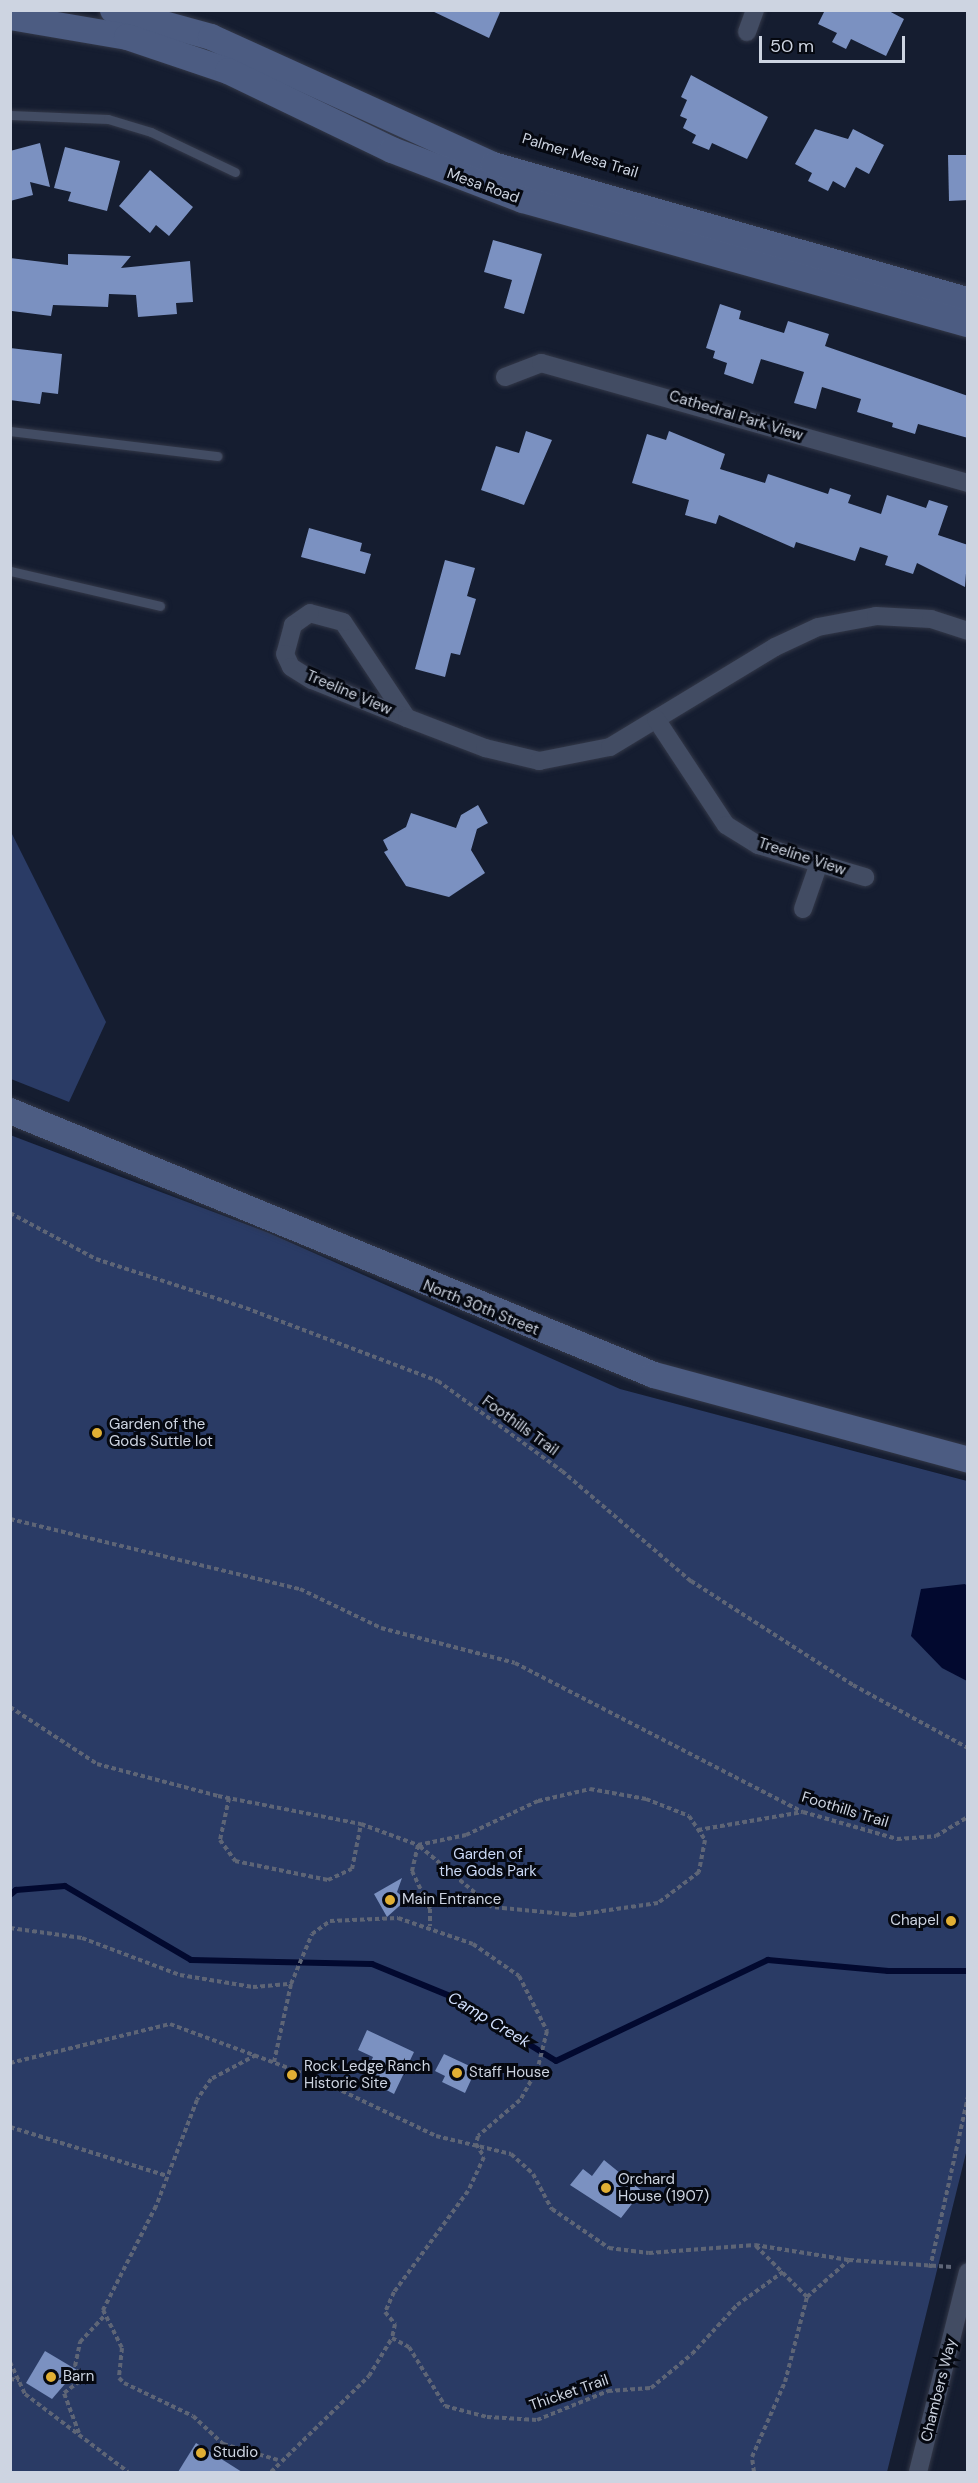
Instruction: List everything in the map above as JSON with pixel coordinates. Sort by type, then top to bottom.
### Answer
[{"type":"main road","name":"Mesa Road","points":[[113,10],[239,49],[494,165],[968,300]]},
{"type":"main road","name":"Mesa Road","points":[[10,17],[127,37],[228,71],[392,150],[523,201],[968,324]]},
{"type":"main road","name":"North 30th Street","points":[[10,1112],[654,1376],[968,1460]]},
{"type":"street","points":[[747,32],[755,10]]},
{"type":"street","name":"Cathedral Park View","points":[[505,377],[541,363],[968,483]]},
{"type":"street","name":"Treeline View","points":[[407,718],[343,622],[310,613],[293,625],[285,654],[291,667],[407,718],[485,748],[539,761],[586,756],[656,719],[775,647],[818,627],[876,616],[931,619],[968,631]]},
{"type":"street","name":"Treeline View","points":[[656,719],[726,825],[758,845],[865,877]]},
{"type":"street","points":[[803,909],[819,863]]},
{"type":"street","name":"Chambers Way","points":[[918,2472],[959,2342],[963,2269]]},
{"type":"lane","points":[[10,115],[108,119],[151,132],[235,172]]},
{"type":"lane","points":[[10,430],[217,456]]},
{"type":"lane","points":[[10,571],[160,606]]},
{"type":"path","name":"Foothills Trail","points":[[10,1213],[96,1259],[246,1308],[438,1381],[562,1471],[691,1581],[853,1685],[968,1748]]},
{"type":"path","name":"Foothills Trail","points":[[10,1519],[300,1589],[381,1629],[516,1663],[803,1812],[897,1839],[936,1836],[968,1818]]},
{"type":"path","points":[[10,1707],[97,1764],[229,1798],[361,1824],[418,1845],[492,1907],[574,1915],[658,1903],[699,1872],[705,1840],[689,1816],[646,1799],[590,1789],[538,1801],[466,1835],[418,1845]]},
{"type":"path","points":[[229,1798],[220,1840],[235,1861],[328,1880],[352,1869],[361,1824]]},
{"type":"path","points":[[698,1830],[803,1812]]},
{"type":"path","points":[[418,1845],[412,1872],[430,1909],[430,1926]]},
{"type":"path","points":[[274,2062],[291,1984],[297,1978],[306,1945],[323,1925],[343,1918],[398,1918],[430,1926],[486,1951],[519,1976],[544,2018],[547,2040],[539,2065],[520,2100],[486,2125],[476,2144]]},
{"type":"path","points":[[10,1928],[82,1938],[191,1978],[233,1986],[291,1984]]},
{"type":"path","points":[[10,2063],[170,2024],[274,2062],[399,2114],[436,2136],[511,2154],[533,2174],[552,2209],[609,2248],[649,2253],[755,2245],[849,2260],[963,2269]]},
{"type":"path","points":[[80,2435],[64,2393],[80,2381],[75,2366],[80,2342],[104,2316],[211,2079],[256,2055]]},
{"type":"path","points":[[930,2268],[968,2096]]},
{"type":"path","points":[[10,2127],[167,2176]]},
{"type":"path","points":[[271,2472],[279,2460],[369,2376],[392,2338],[395,2324],[387,2305],[429,2237],[468,2191],[484,2157],[476,2144]]},
{"type":"path","points":[[755,2245],[807,2297]]},
{"type":"path","points":[[754,2472],[752,2457],[785,2382],[807,2297],[849,2260]]},
{"type":"path","name":"Thicket Trail","points":[[392,2338],[409,2347],[445,2406],[488,2417],[537,2420],[608,2391],[651,2388],[692,2354],[737,2305],[783,2272]]},
{"type":"path","points":[[104,2316],[122,2348],[118,2378],[124,2383],[193,2416],[223,2444],[279,2460]]},
{"type":"path","points":[[10,2362],[25,2394],[128,2472]]},
{"type":"path","points":[[10,2379],[19,2380]]},
{"type":"green space","points":[[10,830],[106,1022],[69,1102],[11,1079]]},
{"type":"green space","name":"Garden of the Gods Park","points":[[10,1135],[269,1233],[620,1389],[967,1481],[967,2149],[887,2472],[11,2472]]},
{"type":"shaded area","points":[[965,1584],[968,1587],[967,1681],[942,1668],[911,1636],[921,1589]]},
{"type":"building","points":[[430,10],[501,10],[489,38]]},
{"type":"building","points":[[825,10],[887,10],[904,19],[886,56],[851,39],[846,49],[832,42],[837,33],[818,24]]},
{"type":"building","points":[[691,75],[768,117],[747,159],[712,143],[709,150],[692,143],[696,135],[683,128],[687,119],[680,116],[687,100],[681,97]]},
{"type":"building","points":[[815,129],[848,139],[853,129],[884,145],[869,174],[856,167],[845,188],[833,181],[828,191],[808,181],[812,173],[795,164]]},
{"type":"building","points":[[40,143],[50,187],[30,182],[33,195],[10,201],[10,151]]},
{"type":"building","points":[[65,147],[120,161],[107,211],[68,201],[71,192],[54,188]]},
{"type":"building","points":[[948,155],[968,155],[968,200],[949,201]]},
{"type":"building","points":[[150,170],[193,207],[169,236],[156,225],[150,233],[119,206]]},
{"type":"building","points":[[493,240],[542,254],[524,314],[504,308],[512,280],[484,272]]},
{"type":"building","points":[[68,254],[131,256],[121,268],[190,261],[193,302],[176,303],[177,314],[138,317],[136,295],[109,294],[108,307],[53,305],[51,316],[12,311],[10,258],[68,265]]},
{"type":"building","points":[[720,304],[741,311],[739,319],[784,333],[788,321],[829,334],[825,346],[968,396],[968,438],[918,424],[915,434],[892,427],[893,423],[857,412],[861,399],[822,387],[816,409],[794,403],[804,372],[761,359],[753,384],[724,374],[727,363],[713,358],[715,351],[706,348]]},
{"type":"building","points":[[10,348],[62,354],[58,394],[42,392],[40,404],[10,400]]},
{"type":"building","points":[[526,431],[552,440],[524,505],[481,490],[496,446],[519,453]]},
{"type":"building","points":[[669,431],[725,454],[720,469],[765,483],[768,474],[828,494],[830,488],[851,495],[848,503],[881,514],[887,495],[926,508],[929,500],[948,506],[938,535],[968,545],[965,587],[917,563],[913,574],[885,565],[888,556],[860,547],[855,561],[796,542],[794,548],[719,515],[716,524],[685,515],[689,500],[632,483],[647,434],[666,440]]},
{"type":"building","points":[[309,528],[362,543],[360,551],[371,554],[365,574],[301,557]]},
{"type":"building","points":[[445,560],[475,568],[467,596],[476,599],[460,655],[451,653],[445,677],[415,669]]},
{"type":"building","points":[[478,805],[488,823],[477,829],[471,850],[485,873],[449,897],[406,886],[384,852],[388,850],[383,840],[406,827],[411,813],[456,828],[461,815]]},
{"type":"building","name":"Main Entrance","points":[[402,1878],[397,1892],[406,1900],[387,1917],[374,1894]]},
{"type":"building","points":[[367,2030],[414,2052],[394,2094],[364,2078],[373,2057],[358,2050]]},
{"type":"building","name":"Staff House","points":[[444,2054],[476,2069],[465,2093],[442,2082],[445,2076],[435,2071]]},
{"type":"building","name":"Orchard House (1907)","points":[[604,2160],[642,2191],[621,2218],[570,2185],[583,2169],[592,2176]]},
{"type":"building","name":"Barn","points":[[45,2351],[77,2370],[52,2399],[26,2383]]},
{"type":"building","name":"Studio","points":[[196,2443],[242,2472],[178,2472]]},
{"type":"waterway","name":"Camp Creek","points":[[10,1895],[16,1890],[65,1886],[191,1960],[372,1964],[450,1996],[556,2061],[768,1960],[888,1971],[968,1971]]},
{"type":"place","name":"Garden of the Gods Suttle lot","points":[[97,1433]]},
{"type":"place","name":"Main Entrance","points":[[390,1900]]},
{"type":"place","name":"Chapel","points":[[951,1921]]},
{"type":"place","name":"Staff House","points":[[457,2073]]},
{"type":"place","name":"Rock Ledge Ranch Historic Site","points":[[292,2075]]},
{"type":"place","name":"Orchard House (1907)","points":[[606,2188]]},
{"type":"place","name":"Barn","points":[[51,2377]]},
{"type":"place","name":"Studio","points":[[201,2453]]}]
